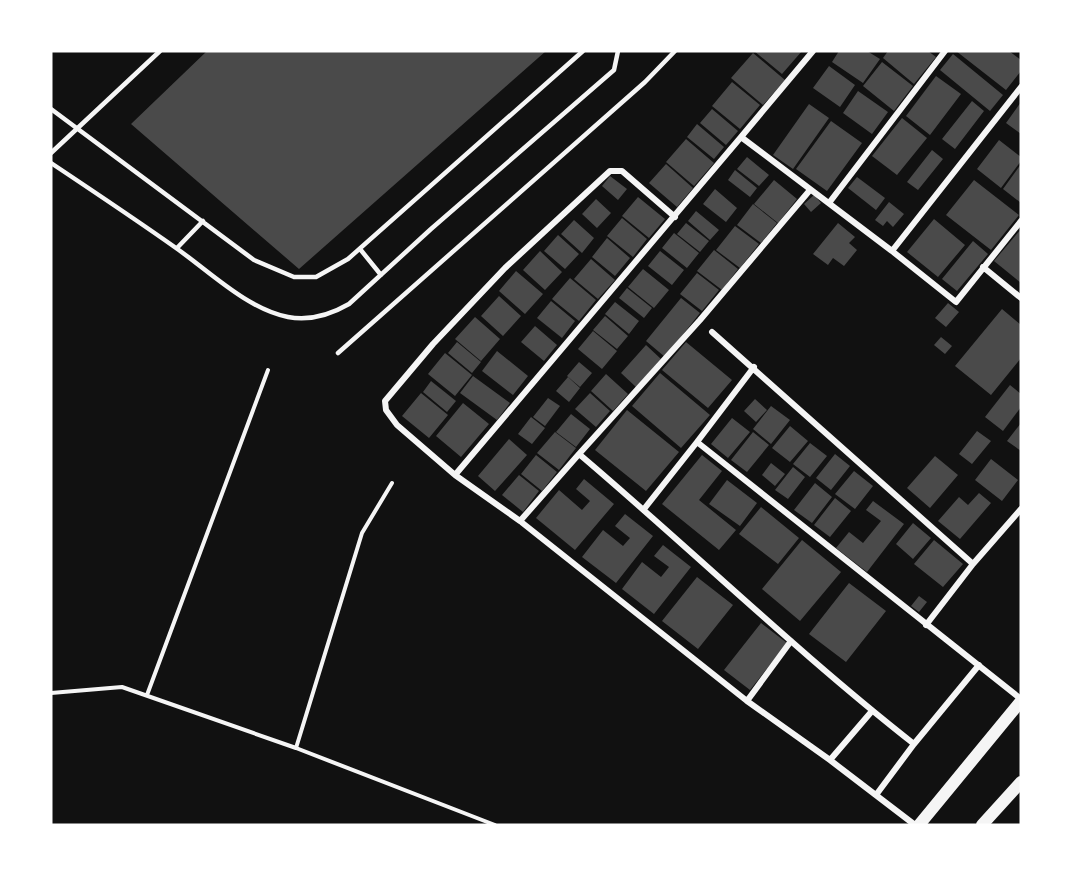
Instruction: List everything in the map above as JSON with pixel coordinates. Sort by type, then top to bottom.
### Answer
[{"type":"main road","points":[[917,825],[1021,700]]},
{"type":"main road","points":[[982,825],[1021,782]]},
{"type":"street","points":[[455,475],[813,51]]},
{"type":"street","points":[[829,203],[945,51]]},
{"type":"street","points":[[892,251],[1020,90]]},
{"type":"street","points":[[741,137],[956,302],[1021,221]]},
{"type":"street","points":[[675,217],[622,171],[610,171],[505,268],[433,344],[386,401],[386,410],[398,425],[455,475],[520,521],[747,701],[830,759],[917,825]]},
{"type":"street","points":[[520,521],[700,320],[810,190]]},
{"type":"street","points":[[983,267],[1021,298]]},
{"type":"street","points":[[712,332],[974,564]]},
{"type":"street","points":[[644,509],[754,367]]},
{"type":"street","points":[[698,442],[1021,700]]},
{"type":"street","points":[[579,454],[791,641],[914,744]]},
{"type":"street","points":[[926,625],[1021,509]]},
{"type":"street","points":[[747,701],[791,641]]},
{"type":"street","points":[[876,795],[914,744],[979,665]]},
{"type":"street","points":[[830,759],[872,711]]},
{"type":"lane","points":[[51,153],[160,51]]},
{"type":"lane","points":[[51,109],[254,260],[294,277],[316,277],[348,259],[360,249],[583,51]]},
{"type":"lane","points":[[51,163],[177,248],[257,306],[287,317],[309,318],[334,313],[349,304],[431,229],[614,70],[618,51]]},
{"type":"lane","points":[[338,353],[636,89],[675,51]]},
{"type":"lane","points":[[177,248],[203,221]]},
{"type":"lane","points":[[360,249],[381,275]]},
{"type":"path","points":[[147,695],[268,370]]},
{"type":"path","points":[[296,748],[362,533],[392,483]]},
{"type":"path","points":[[51,693],[122,687],[296,748],[495,825]]},
{"type":"building","points":[[207,51],[546,51],[299,269],[131,124]]},
{"type":"building","points":[[754,51],[802,51],[782,74]]},
{"type":"building","points":[[839,51],[867,51],[880,59],[863,83],[832,62]]},
{"type":"building","points":[[888,51],[928,51],[936,57],[914,84],[883,58]]},
{"type":"building","points":[[956,51],[1009,51],[1021,60],[1021,71],[1006,90]]},
{"type":"building","points":[[753,53],[785,80],[763,105],[731,78]]},
{"type":"building","points":[[953,54],[1003,95],[990,111],[940,70]]},
{"type":"building","points":[[882,62],[913,86],[894,111],[863,86]]},
{"type":"building","points":[[829,66],[855,85],[840,107],[813,88]]},
{"type":"building","points":[[936,76],[961,94],[930,135],[906,116]]},
{"type":"building","points":[[732,82],[760,105],[740,129],[712,106]]},
{"type":"building","points":[[858,91],[888,112],[872,134],[843,113]]},
{"type":"building","points":[[972,101],[984,111],[955,149],[942,139]]},
{"type":"building","points":[[1021,102],[1021,134],[1006,123]]},
{"type":"building","points":[[809,104],[829,118],[793,169],[773,155]]},
{"type":"building","points":[[712,109],[738,131],[726,145],[700,123]]},
{"type":"building","points":[[902,118],[927,138],[897,175],[872,156]]},
{"type":"building","points":[[831,121],[862,143],[827,191],[796,169]]},
{"type":"building","points":[[697,124],[724,147],[714,159],[687,137]]},
{"type":"building","points":[[686,139],[714,163],[694,186],[666,162]]},
{"type":"building","points":[[999,140],[1021,157],[1021,161],[1001,188],[977,169]]},
{"type":"building","points":[[932,150],[943,159],[918,190],[907,182]]},
{"type":"building","points":[[747,157],[769,175],[759,186],[737,169]]},
{"type":"building","points":[[666,164],[693,188],[677,207],[649,183]]},
{"type":"building","points":[[1021,164],[1021,203],[1003,189]]},
{"type":"building","points":[[735,170],[757,188],[750,197],[728,180]]},
{"type":"building","points":[[610,176],[627,189],[618,200],[602,186]]},
{"type":"building","points":[[857,177],[885,198],[876,210],[848,188]]},
{"type":"building","points":[[774,180],[797,199],[778,223],[754,204]]},
{"type":"building","points":[[974,180],[1019,215],[991,250],[946,215]]},
{"type":"building","points":[[715,189],[737,208],[726,222],[703,204]]},
{"type":"building","points":[[814,195],[821,203],[811,212],[804,204]]},
{"type":"building","points":[[638,197],[665,219],[649,238],[622,216]]},
{"type":"building","points":[[596,199],[611,213],[597,228],[582,214]]},
{"type":"building","points":[[889,202],[904,214],[893,227],[887,221],[883,226],[875,220]]},
{"type":"building","points":[[753,204],[777,223],[761,243],[737,225]]},
{"type":"building","points":[[696,211],[719,230],[710,240],[688,221]]},
{"type":"building","points":[[622,218],[647,239],[633,257],[607,236]]},
{"type":"building","points":[[934,219],[965,245],[938,277],[907,252]]},
{"type":"building","points":[[574,220],[594,238],[582,253],[561,234]]},
{"type":"building","points":[[686,223],[709,241],[700,252],[677,234]]},
{"type":"building","points":[[838,223],[855,237],[849,243],[857,250],[844,266],[833,258],[828,265],[813,254]]},
{"type":"building","points":[[735,226],[759,244],[740,268],[716,250]]},
{"type":"building","points":[[1021,229],[1021,283],[994,261]]},
{"type":"building","points":[[674,233],[699,253],[687,268],[662,248]]},
{"type":"building","points":[[558,235],[579,254],[565,269],[544,251]]},
{"type":"building","points":[[607,238],[630,258],[615,276],[592,257]]},
{"type":"building","points":[[973,241],[988,254],[957,291],[942,279]]},
{"type":"building","points":[[714,250],[738,269],[722,290],[697,271]]},
{"type":"building","points":[[540,251],[562,272],[545,290],[523,270]]},
{"type":"building","points":[[660,251],[684,270],[672,285],[648,266]]},
{"type":"building","points":[[591,259],[615,280],[598,299],[574,279]]},
{"type":"building","points":[[643,269],[669,290],[654,308],[628,287]]},
{"type":"building","points":[[516,271],[543,294],[525,314],[499,291]]},
{"type":"building","points":[[697,273],[719,290],[702,311],[680,294]]},
{"type":"building","points":[[570,278],[596,300],[579,321],[552,299]]},
{"type":"building","points":[[627,288],[652,308],[644,318],[619,298]]},
{"type":"building","points":[[499,296],[521,316],[503,336],[481,316]]},
{"type":"building","points":[[681,298],[700,313],[665,357],[646,341]]},
{"type":"building","points":[[551,301],[575,321],[562,338],[537,318]]},
{"type":"building","points":[[615,302],[639,321],[629,334],[605,314]]},
{"type":"building","points":[[948,303],[959,312],[946,327],[935,318]]},
{"type":"building","points":[[1002,309],[1021,325],[1021,358],[991,395],[955,366]]},
{"type":"building","points":[[605,316],[628,336],[617,349],[593,330]]},
{"type":"building","points":[[475,317],[500,339],[481,361],[455,339]]},
{"type":"building","points":[[535,326],[557,345],[544,361],[521,342]]},
{"type":"building","points":[[593,331],[617,351],[602,369],[578,349]]},
{"type":"building","points":[[941,337],[952,346],[945,354],[934,345]]},
{"type":"building","points":[[457,342],[481,362],[472,373],[448,353]]},
{"type":"building","points":[[686,342],[732,380],[708,408],[662,370]]},
{"type":"building","points":[[646,345],[661,359],[636,387],[621,373]]},
{"type":"building","points":[[497,351],[528,376],[513,395],[482,371]]},
{"type":"building","points":[[445,353],[472,375],[455,396],[428,374]]},
{"type":"building","points":[[579,362],[592,373],[580,387],[567,376]]},
{"type":"building","points":[[660,373],[710,415],[681,448],[632,406]]},
{"type":"building","points":[[606,374],[628,394],[613,411],[591,391]]},
{"type":"building","points":[[473,376],[510,403],[497,420],[460,393]]},
{"type":"building","points":[[568,377],[580,388],[569,402],[556,391]]},
{"type":"building","points":[[431,381],[456,401],[447,412],[423,392]]},
{"type":"building","points":[[1010,385],[1021,394],[1021,407],[1003,431],[985,417]]},
{"type":"building","points":[[421,393],[448,415],[429,438],[402,416]]},
{"type":"building","points":[[590,393],[610,411],[596,427],[575,409]]},
{"type":"building","points":[[548,398],[560,406],[545,426],[533,417]]},
{"type":"building","points":[[755,399],[767,410],[756,422],[744,411]]},
{"type":"building","points":[[463,403],[489,424],[461,457],[436,436]]},
{"type":"building","points":[[771,406],[790,420],[771,444],[753,429]]},
{"type":"building","points":[[627,410],[679,452],[646,491],[595,450]]},
{"type":"building","points":[[571,414],[590,429],[576,447],[556,432]]},
{"type":"building","points":[[531,417],[545,428],[532,444],[518,434]]},
{"type":"building","points":[[732,418],[750,432],[728,458],[711,444]]},
{"type":"building","points":[[1021,423],[1021,451],[1007,441]]},
{"type":"building","points":[[790,426],[808,441],[790,462],[772,448]]},
{"type":"building","points":[[977,431],[991,441],[972,464],[959,454]]},
{"type":"building","points":[[555,432],[576,448],[559,470],[537,453]]},
{"type":"building","points":[[753,432],[769,445],[747,472],[731,460]]},
{"type":"building","points":[[509,439],[527,455],[495,491],[478,476]]},
{"type":"building","points":[[810,443],[827,456],[810,477],[793,464]]},
{"type":"building","points":[[835,454],[850,466],[831,490],[816,478]]},
{"type":"building","points":[[536,455],[557,472],[542,491],[521,474]]},
{"type":"building","points":[[702,455],[722,471],[699,500],[736,530],[719,550],[662,504]]},
{"type":"building","points":[[935,456],[958,475],[930,508],[907,488]]},
{"type":"building","points":[[991,459],[1018,480],[1002,501],[975,480]]},
{"type":"building","points":[[771,463],[785,474],[775,486],[762,475]]},
{"type":"building","points":[[793,467],[805,477],[788,499],[775,490]]},
{"type":"building","points":[[854,471],[873,486],[855,509],[835,494]]},
{"type":"building","points":[[519,475],[539,491],[523,512],[502,495]]},
{"type":"building","points":[[584,479],[614,504],[575,550],[536,518],[559,490],[582,510],[590,501],[576,489]]},
{"type":"building","points":[[727,480],[757,503],[740,526],[709,504]]},
{"type":"building","points":[[815,483],[832,497],[812,523],[794,510]]},
{"type":"building","points":[[979,493],[991,503],[960,539],[938,521],[959,497],[968,505]]},
{"type":"building","points":[[835,498],[851,511],[830,537],[814,525]]},
{"type":"building","points":[[873,501],[904,524],[867,572],[836,548],[849,532],[863,543],[881,521],[866,510]]},
{"type":"building","points":[[761,507],[799,538],[778,564],[739,534]]},
{"type":"building","points":[[625,514],[653,536],[616,583],[582,557],[603,530],[623,546],[630,538],[615,526]]},
{"type":"building","points":[[913,523],[931,538],[913,559],[896,544]]},
{"type":"building","points":[[802,540],[841,572],[800,621],[762,589]]},
{"type":"building","points":[[934,540],[963,564],[943,587],[914,564]]},
{"type":"building","points":[[663,545],[691,567],[654,614],[622,589],[642,562],[661,577],[669,567],[654,556]]},
{"type":"building","points":[[697,577],[733,605],[698,649],[662,621]]},
{"type":"building","points":[[849,583],[886,611],[846,662],[809,634]]},
{"type":"building","points":[[919,596],[927,602],[919,612],[911,606]]},
{"type":"building","points":[[761,623],[787,643],[750,690],[724,670]]}]
